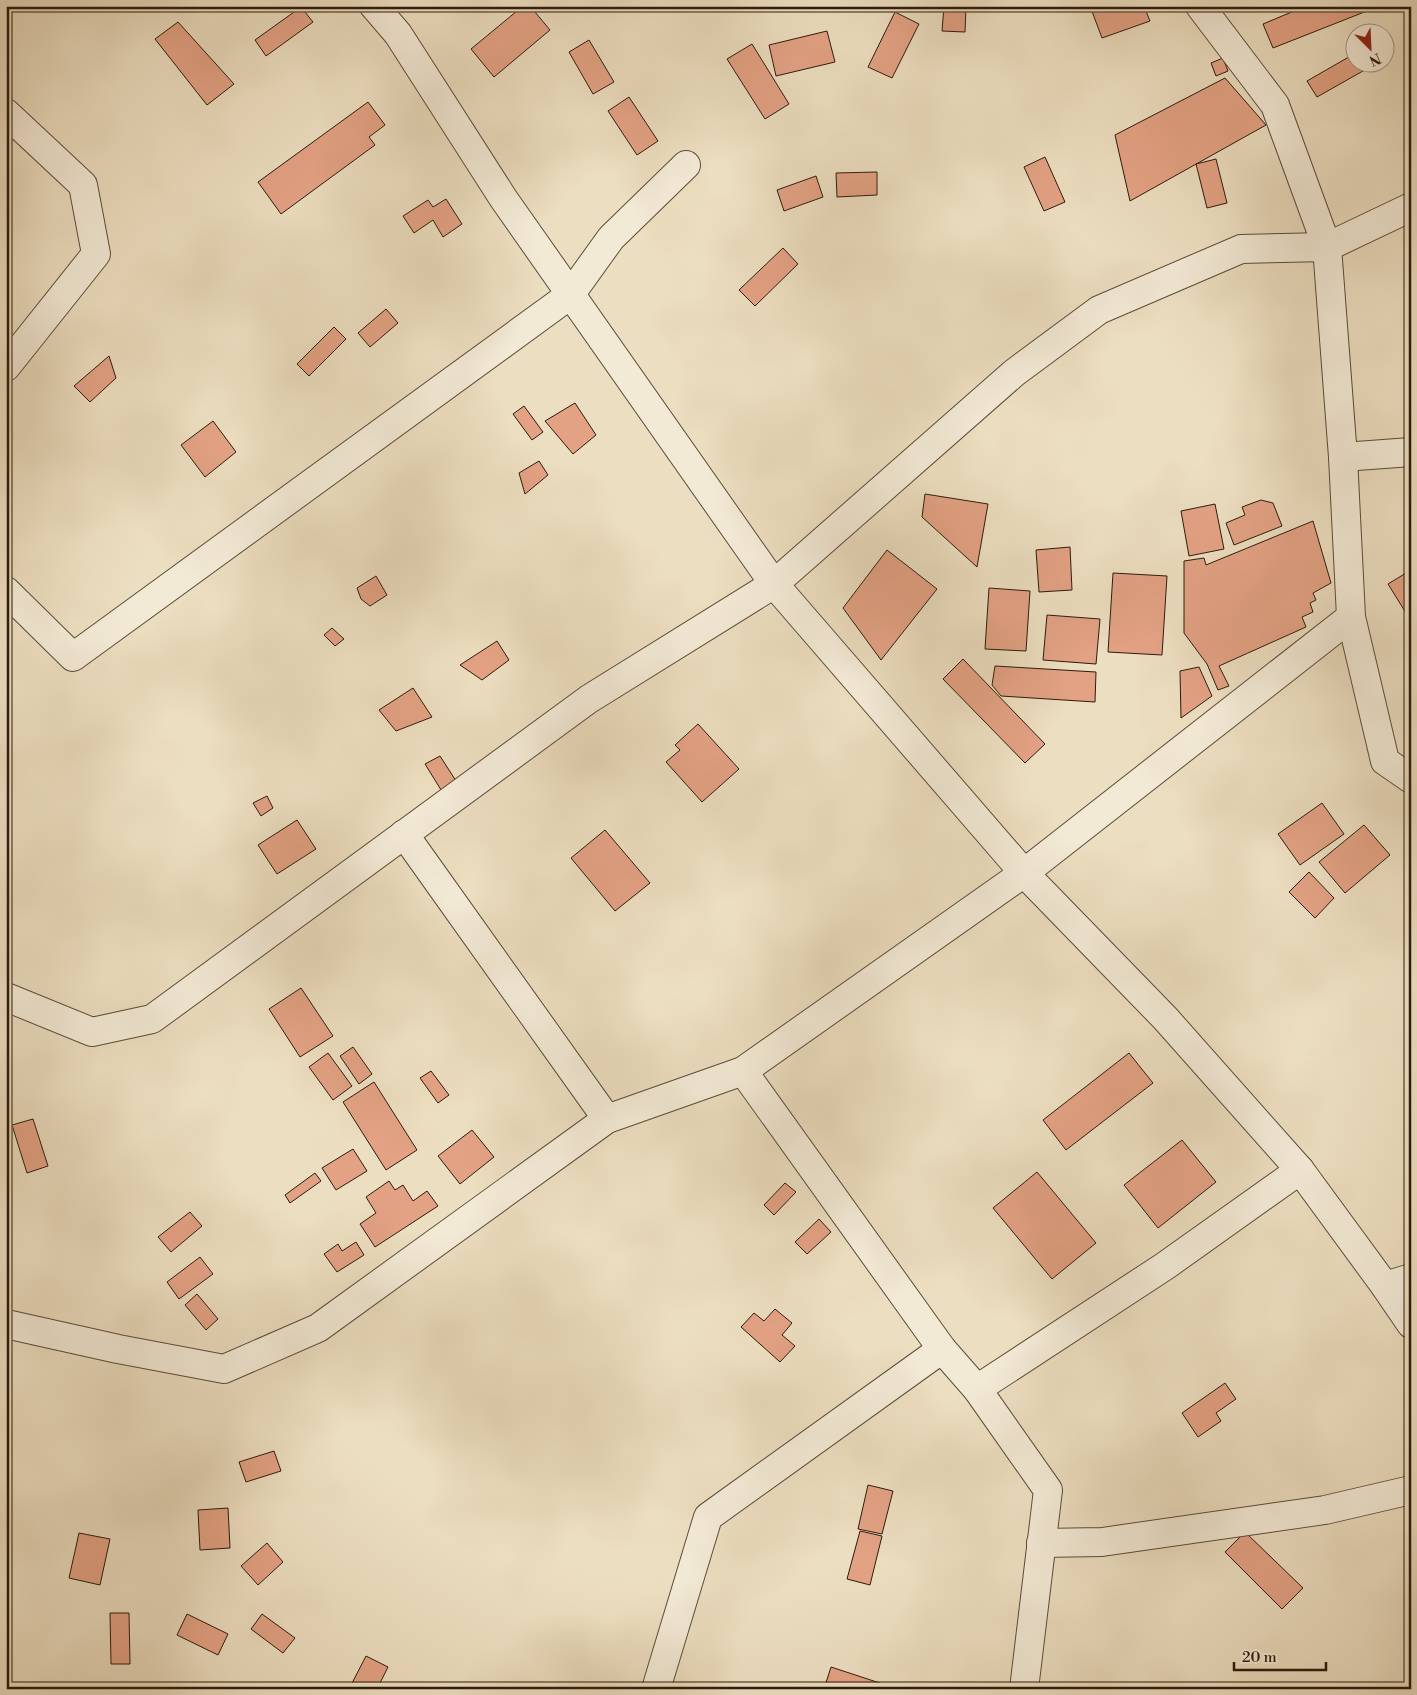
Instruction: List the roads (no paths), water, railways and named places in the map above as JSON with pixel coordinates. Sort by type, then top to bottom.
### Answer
[{"type":"street","points":[[374,6],[398,34],[503,198],[774,584],[1024,873],[1165,1018],[1300,1170],[1411,1324]]},
{"type":"street","points":[[1200,6],[1275,105],[1327,247],[1343,457],[1351,617],[1385,761],[1411,778]]},
{"type":"street","points":[[6,113],[83,184],[96,254],[6,367]]},
{"type":"street","points":[[6,591],[73,657],[570,295],[610,238],[686,165]]},
{"type":"street","points":[[6,998],[92,1032],[152,1019],[590,699],[774,584],[1014,373],[1099,310],[1241,249],[1327,247],[1411,206]]},
{"type":"street","points":[[1343,457],[1411,452]]},
{"type":"street","points":[[6,1324],[118,1349],[224,1369],[318,1328],[607,1119],[743,1071],[1024,873],[1351,617]]},
{"type":"street","points":[[404,834],[607,1119]]},
{"type":"street","points":[[743,1071],[942,1349],[977,1389],[1048,1490],[1024,1689]]},
{"type":"street","points":[[977,1389],[1166,1266],[1300,1170]]},
{"type":"street","points":[[1385,1286],[1411,1278]]},
{"type":"street","points":[[656,1689],[708,1517],[942,1349]]},
{"type":"street","points":[[1041,1543],[1102,1542],[1131,1538],[1326,1510],[1411,1490]]}]
